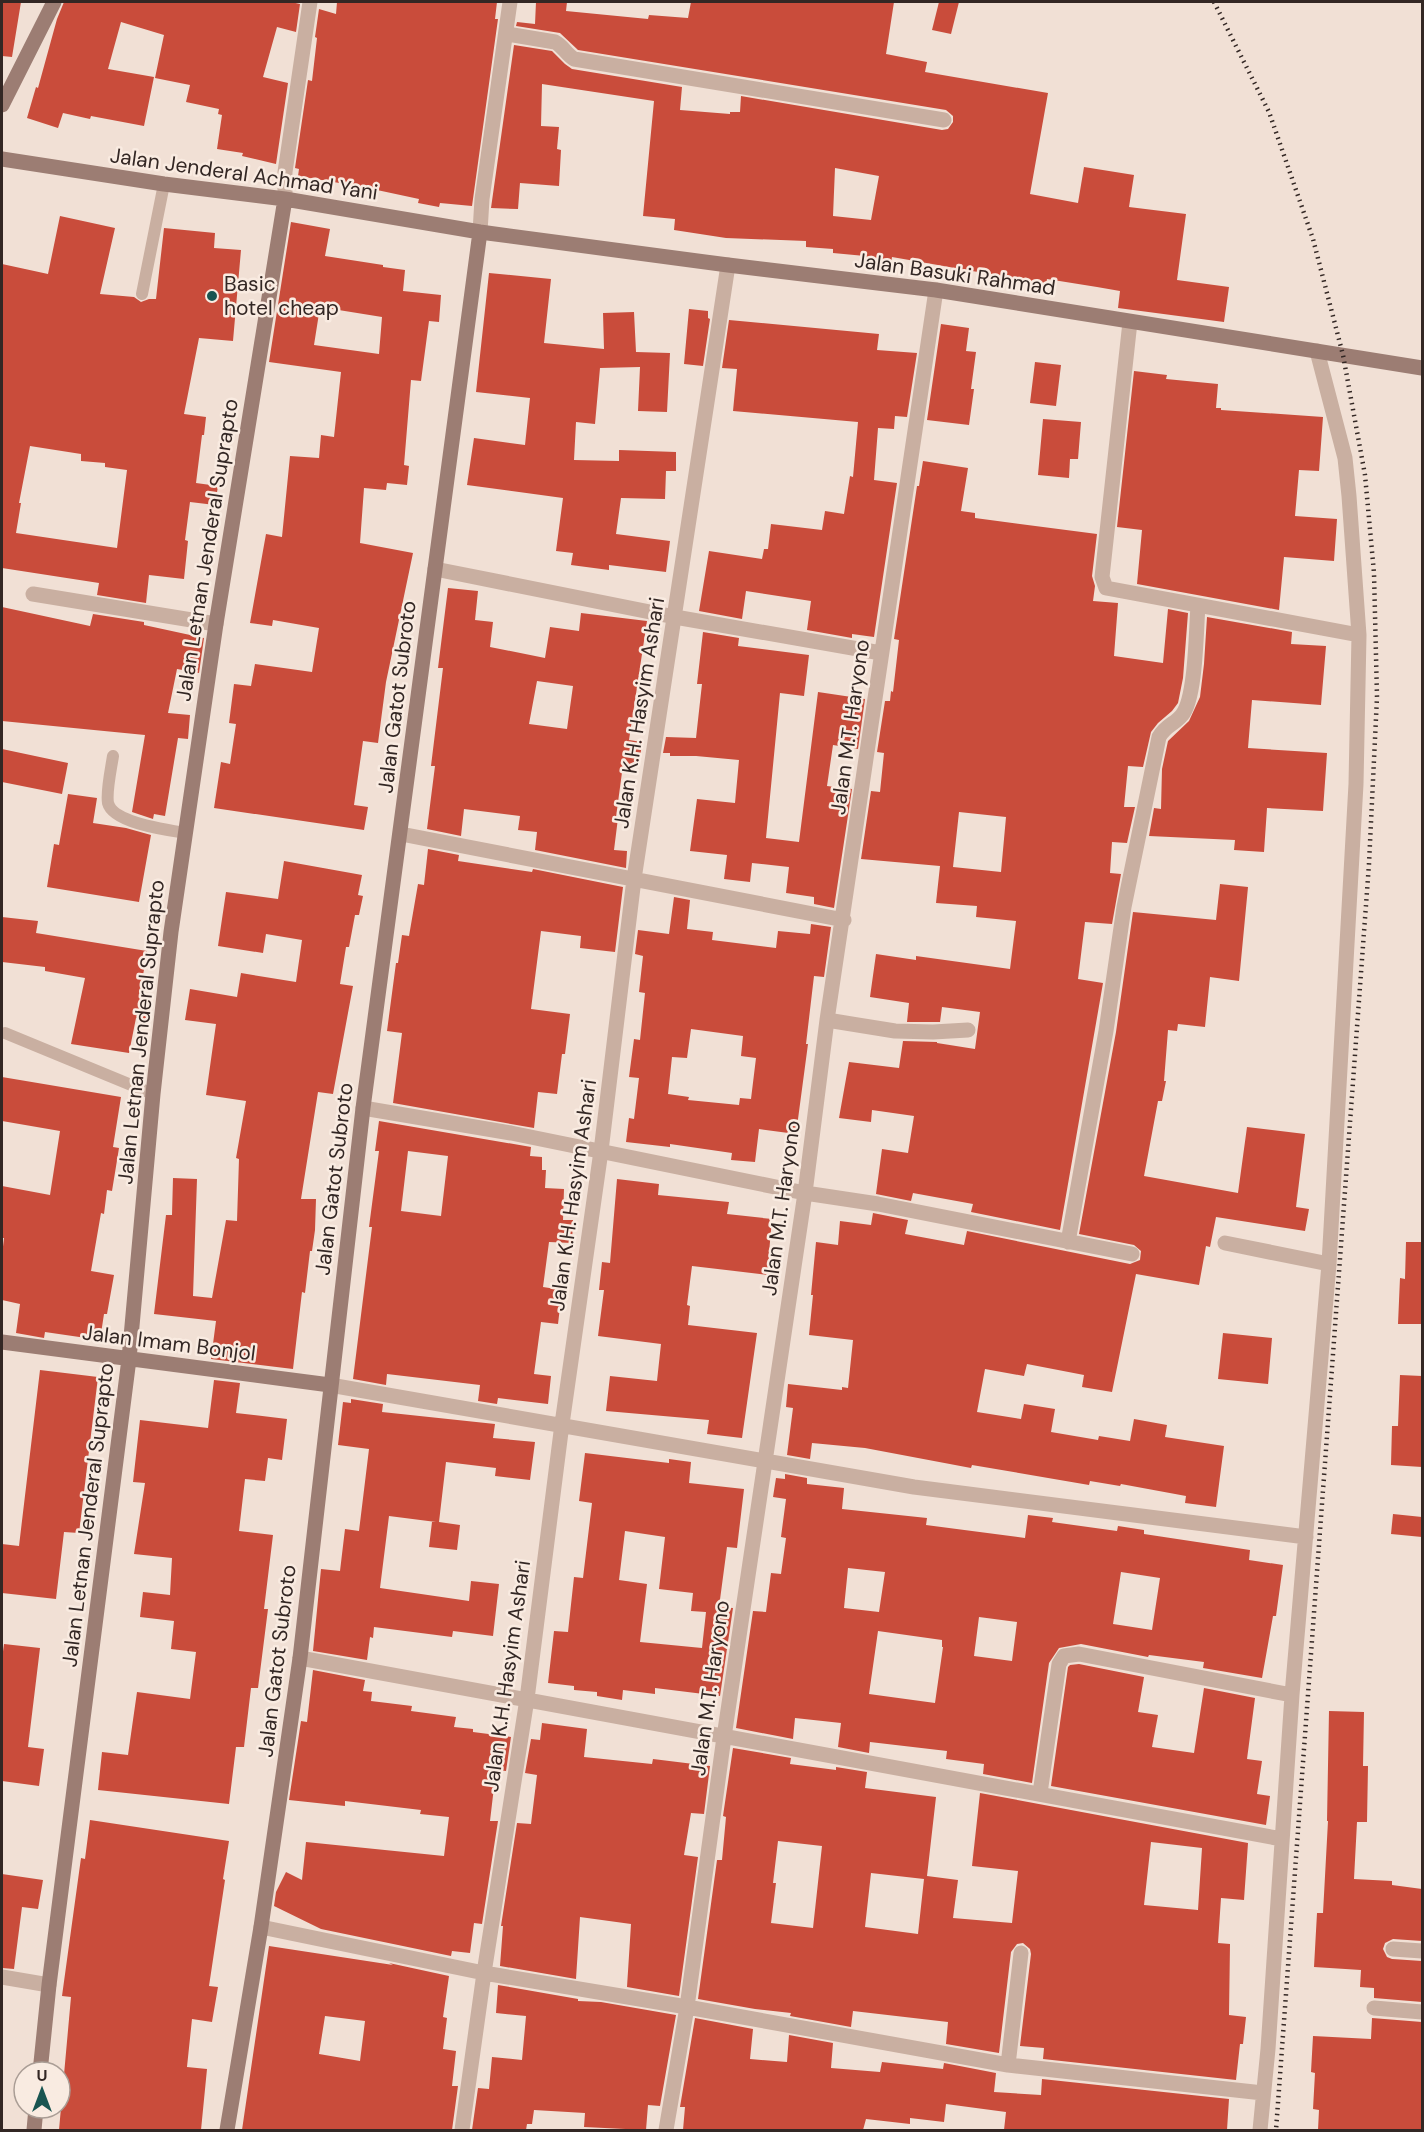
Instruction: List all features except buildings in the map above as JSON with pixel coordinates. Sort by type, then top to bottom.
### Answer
[{"type":"main road","points":[[2,105],[52,2]]},
{"type":"main road","name":"Jalan Jenderal Achmad Yani","points":[[2,159],[164,184],[285,199],[480,231]]},
{"type":"main road","name":"Jalan Letnan Jenderal Suprapto","points":[[41,2060],[129,1359],[153,1094],[171,932],[216,624],[285,199]]},
{"type":"main road","name":"Jalan Basuki Rahmad","points":[[480,231],[936,291],[1422,368]]},
{"type":"main road","name":"Jalan Gatot Subroto","points":[[227,2130],[261,1927],[300,1658],[363,1108],[480,231]]},
{"type":"main road","name":"Jalan Imam Bonjol","points":[[2,1342],[330,1384]]},
{"type":"street","name":"Jalan Letnan Jenderal Suprapto","points":[[285,199],[285,172],[310,2]]},
{"type":"street","points":[[480,231],[482,199],[510,2]]},
{"type":"street","points":[[507,34],[555,42],[561,45],[568,56],[574,58],[944,120]]},
{"type":"street","name":"Jalan K.H. Hasyim Ashari","points":[[462,2130],[527,1699],[562,1425],[601,1151],[634,879],[728,265]]},
{"type":"street","name":"Jalan M.T. Haryono","points":[[666,2130],[687,2007],[881,653],[936,291]]},
{"type":"street","points":[[1130,322],[1103,583],[1106,588],[1359,635]]},
{"type":"street","points":[[1260,2130],[1292,1695],[1329,1264],[1356,784],[1359,635],[1349,496],[1345,458],[1317,351]]},
{"type":"street","points":[[435,569],[675,617],[881,653]]},
{"type":"street","points":[[33,594],[216,624]]},
{"type":"street","points":[[1068,1242],[1106,1031],[1124,907],[1159,737],[1164,728],[1182,716],[1188,705],[1198,606]]},
{"type":"street","points":[[401,834],[844,920]]},
{"type":"street","points":[[828,1020],[895,1031],[968,1030]]},
{"type":"street","points":[[363,1108],[511,1133],[805,1193],[878,1204],[1132,1254]]},
{"type":"street","points":[[1225,1243],[1329,1264]]},
{"type":"street","points":[[330,1384],[914,1487],[1306,1537]]},
{"type":"street","points":[[1040,1793],[1059,1664],[1064,1656],[1079,1654],[1292,1695]]},
{"type":"street","points":[[300,1658],[1282,1839]]},
{"type":"street","points":[[261,1927],[484,1973],[1008,2064],[1263,2093]]},
{"type":"street","points":[[1393,1948],[1422,1951]]},
{"type":"street","points":[[1008,2064],[1021,1953]]},
{"type":"street","points":[[2,1977],[49,1985]]},
{"type":"street","points":[[1374,2008],[1422,2012]]},
{"type":"lane","points":[[142,294],[164,184]]},
{"type":"lane","points":[[112,756],[108,802],[112,811],[119,817],[186,833]]},
{"type":"lane","points":[[5,1033],[153,1094]]},
{"type":"railway","points":[[1214,2],[1269,112],[1313,239],[1343,355],[1365,475],[1374,573],[1377,697],[1369,864],[1276,2130]]},
{"type":"place","name":"Basic hotel cheap","points":[[212,296]]}]
